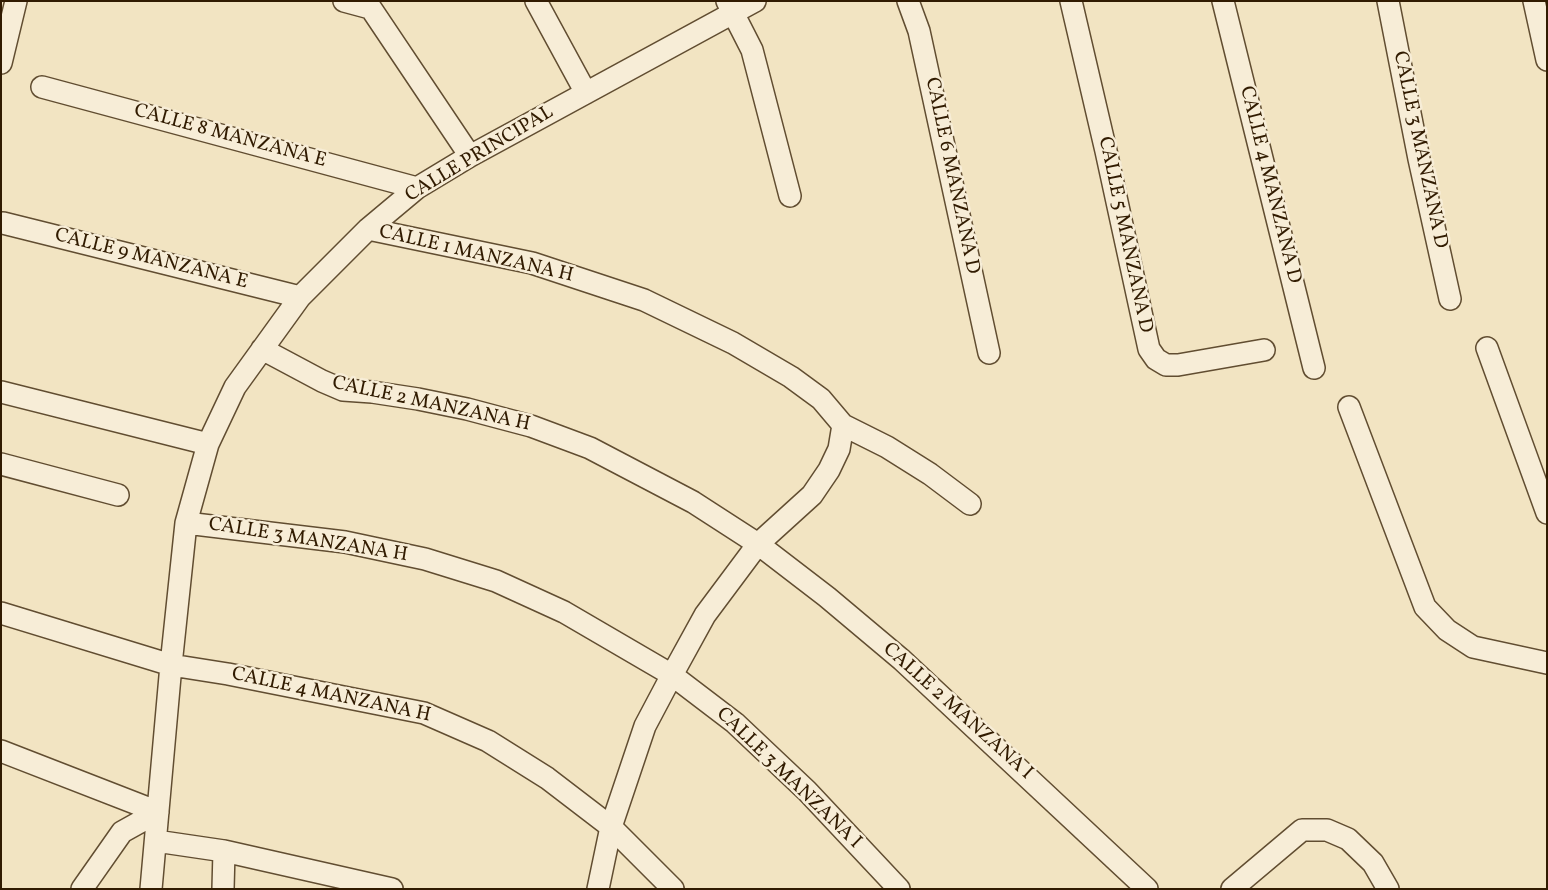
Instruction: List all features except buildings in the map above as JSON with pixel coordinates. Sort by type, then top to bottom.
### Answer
[{"type":"street","points":[[1,63],[16,1]]},
{"type":"street","points":[[344,1],[368,5],[470,156]]},
{"type":"street","points":[[536,1],[586,93]]},
{"type":"street","name":"CALLE PRINCIPAL","points":[[151,889],[186,523],[208,444],[235,387],[300,297],[368,229],[417,188],[470,156],[586,93],[730,7],[755,1]]},
{"type":"street","name":"CALLE 6 MANZANA D","points":[[908,1],[919,31],[989,353]]},
{"type":"street","name":"CALLE 5 MANZANA D","points":[[1071,1],[1149,350],[1156,359],[1166,365],[1178,365],[1264,350]]},
{"type":"street","name":"CALLE 4 MANZANA D","points":[[1223,1],[1314,368]]},
{"type":"street","name":"CALLE 3 MANZANA D","points":[[1388,1],[1419,159],[1450,299]]},
{"type":"street","points":[[1534,1],[1547,60]]},
{"type":"street","points":[[730,7],[752,50],[790,196]]},
{"type":"street","name":"CALLE 8 MANZANA E","points":[[42,87],[417,188]]},
{"type":"street","name":"CALLE 9 MANZANA E","points":[[2,223],[300,297]]},
{"type":"street","name":"CALLE 1 MANZANA H","points":[[368,229],[532,264],[644,300],[733,343],[792,377],[821,399],[843,425]]},
{"type":"street","points":[[1487,348],[1547,513]]},
{"type":"street","name":"CALLE 2 MANZANA H","points":[[262,349],[343,390],[372,392],[467,409],[531,426],[590,448],[694,502],[758,544]]},
{"type":"street","points":[[1,392],[208,444]]},
{"type":"street","points":[[1349,406],[1425,607],[1446,630],[1473,648],[1547,663]]},
{"type":"street","points":[[598,889],[611,827],[645,726],[672,674],[705,615],[758,544],[812,495],[829,470],[839,449],[843,425],[887,447],[970,504]]},
{"type":"street","points":[[1,464],[118,495]]},
{"type":"street","name":"CALLE 3 MANZANA H","points":[[186,523],[345,542],[425,560],[496,581],[564,612],[672,674]]},
{"type":"street","name":"CALLE 2 MANZANA I","points":[[758,544],[827,597],[902,660],[1147,889]]},
{"type":"street","name":"CALLE 4 MANZANA H","points":[[1,613],[171,665],[228,674],[424,713],[488,741],[548,778],[611,827],[673,889]]},
{"type":"street","name":"CALLE 3 MANZANA I","points":[[672,674],[735,723],[807,791],[899,889]]},
{"type":"street","points":[[1,751],[158,812]]},
{"type":"street","points":[[82,889],[122,832],[158,812]]},
{"type":"street","points":[[1232,889],[1302,830],[1326,830],[1348,839],[1373,863],[1388,889]]},
{"type":"street","points":[[156,841],[224,852],[392,889]]},
{"type":"street","points":[[222,889],[224,852]]}]
